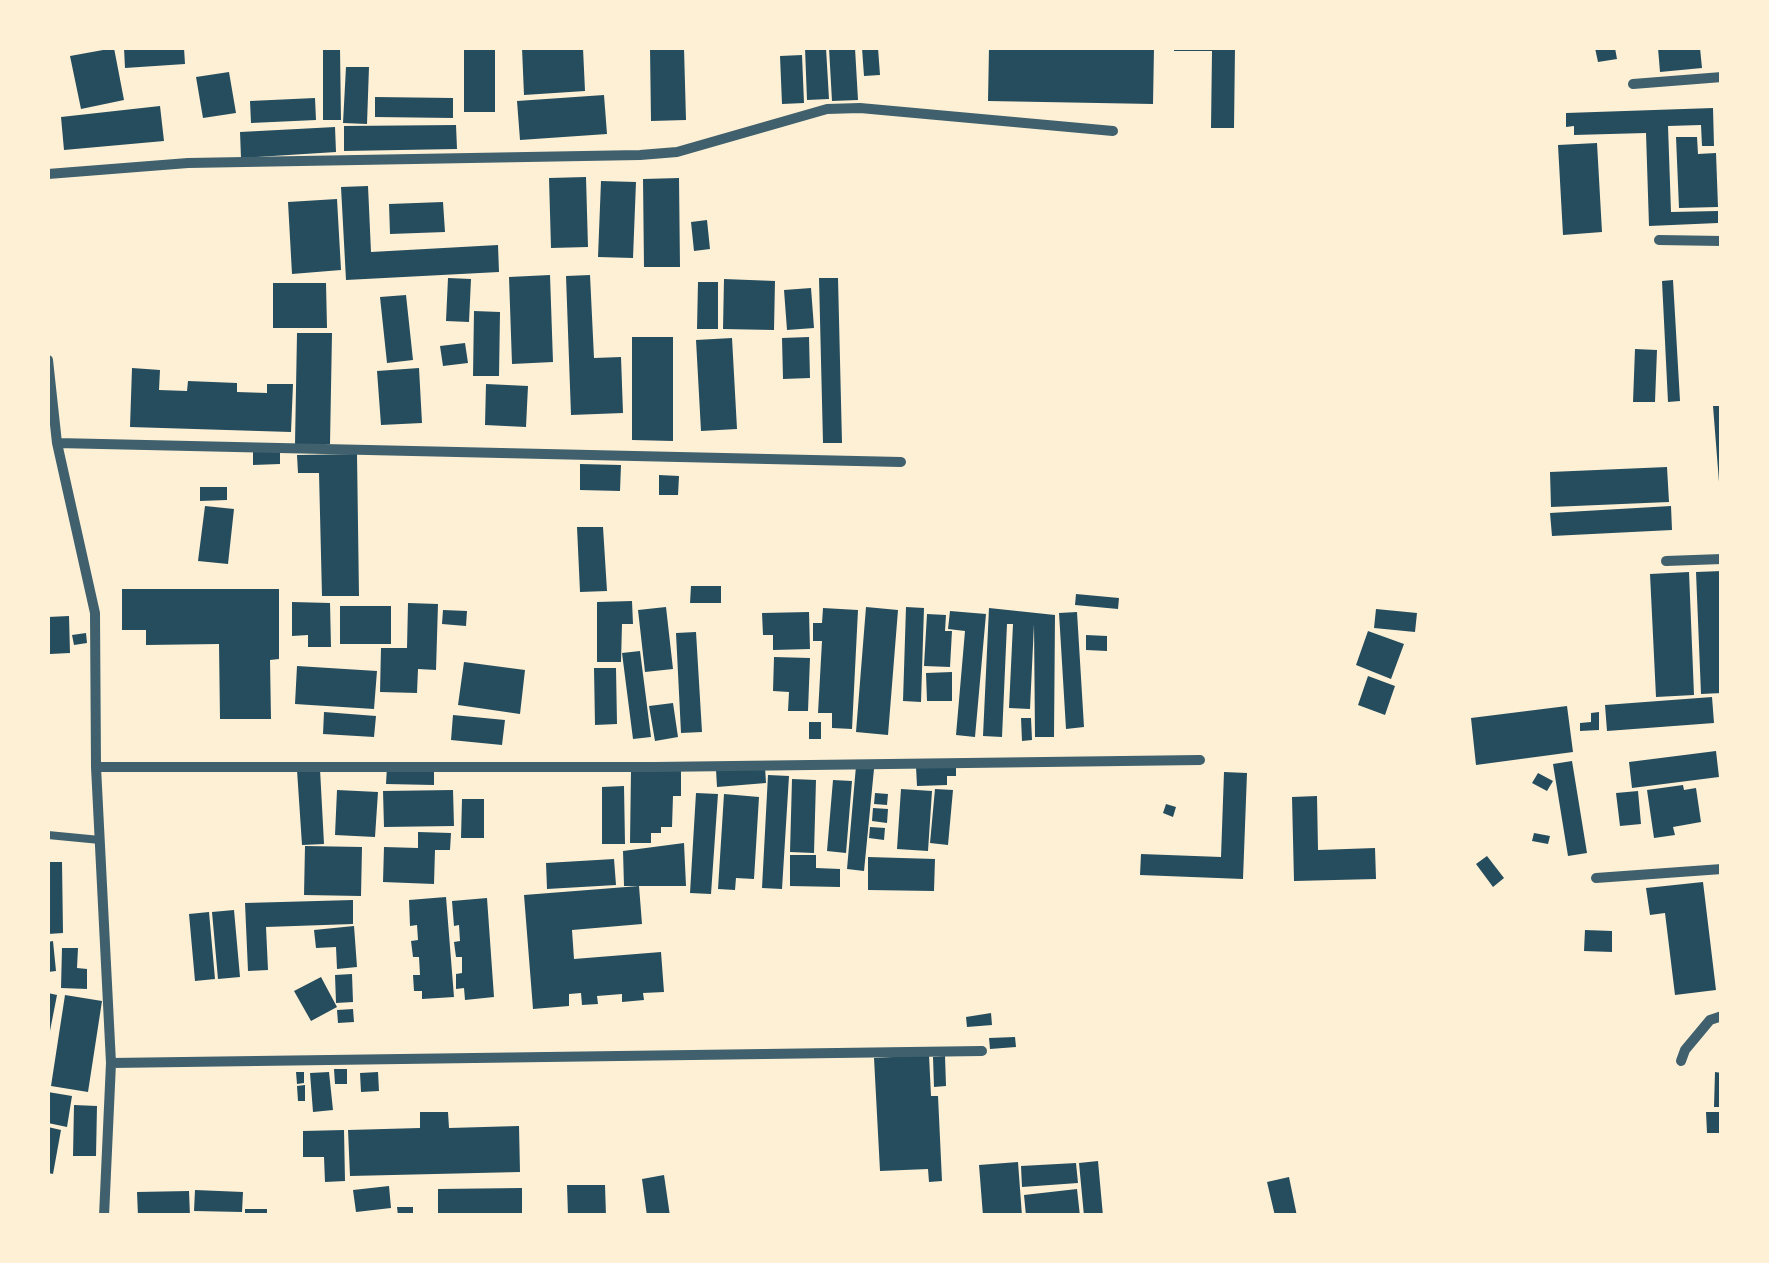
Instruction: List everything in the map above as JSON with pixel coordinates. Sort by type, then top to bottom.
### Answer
[{"type":"street","points":[[1634,84],[1722,78]]},
{"type":"street","points":[[48,174],[188,162],[677,152],[828,109],[860,108],[1113,132]]},
{"type":"street","points":[[1659,240],[1722,241]]},
{"type":"street","points":[[48,360],[58,443],[95,613],[96,767],[111,1063],[104,1216]]},
{"type":"street","points":[[58,443],[901,462]]},
{"type":"street","points":[[1666,561],[1722,558]]},
{"type":"street","points":[[96,767],[656,768],[1200,760]]},
{"type":"street","points":[[1596,878],[1722,868]]},
{"type":"street","points":[[1682,1061],[1685,1050],[1710,1020],[1722,1016]]},
{"type":"street","points":[[111,1063],[982,1051]]},
{"type":"lane","points":[[48,835],[100,840]]},
{"type":"building","points":[[114,48],[124,100],[81,109],[70,56]]},
{"type":"building","points":[[124,48],[184,48],[185,64],[125,68]]},
{"type":"building","points":[[323,48],[340,48],[341,120],[323,120]]},
{"type":"building","points":[[464,48],[495,48],[495,112],[464,112]]},
{"type":"building","points":[[522,48],[583,48],[585,91],[524,95]]},
{"type":"building","points":[[650,48],[684,48],[686,120],[651,121]]},
{"type":"building","points":[[805,48],[826,48],[829,99],[807,100]]},
{"type":"building","points":[[829,48],[855,48],[858,100],[832,101]]},
{"type":"building","points":[[862,48],[878,48],[880,75],[864,76]]},
{"type":"building","points":[[989,48],[1154,48],[1153,104],[988,101]]},
{"type":"building","points":[[1174,48],[1235,48],[1234,128],[1211,128],[1212,51]]},
{"type":"building","points":[[1595,48],[1615,48],[1617,59],[1598,62]]},
{"type":"building","points":[[1658,48],[1700,48],[1702,68],[1660,72]]},
{"type":"building","points":[[802,55],[804,103],[782,104],[780,56]]},
{"type":"building","points":[[346,67],[369,67],[367,124],[343,123]]},
{"type":"building","points":[[229,72],[236,113],[203,118],[196,77]]},
{"type":"building","points":[[604,95],[607,134],[520,140],[517,101]]},
{"type":"building","points":[[375,97],[453,98],[453,118],[375,117]]},
{"type":"building","points":[[315,98],[316,120],[251,123],[250,101]]},
{"type":"building","points":[[160,106],[164,141],[64,150],[61,117]]},
{"type":"building","points":[[1713,108],[1714,146],[1702,146],[1701,125],[1668,126],[1671,212],[1718,211],[1718,223],[1649,226],[1646,133],[1574,135],[1574,126],[1566,127],[1566,113]]},
{"type":"building","points":[[456,125],[457,149],[344,151],[344,126]]},
{"type":"building","points":[[335,127],[336,152],[241,158],[240,132]]},
{"type":"building","points":[[1676,137],[1697,137],[1698,154],[1716,153],[1718,207],[1679,208]]},
{"type":"building","points":[[1597,143],[1602,232],[1563,235],[1558,145]]},
{"type":"building","points":[[586,177],[588,247],[551,248],[549,178]]},
{"type":"building","points":[[679,178],[680,267],[644,267],[643,179]]},
{"type":"building","points":[[601,181],[636,182],[633,258],[598,257]]},
{"type":"building","points":[[368,186],[371,252],[498,245],[499,272],[346,280],[341,187]]},
{"type":"building","points":[[337,199],[341,270],[292,274],[288,202]]},
{"type":"building","points":[[443,202],[445,232],[390,234],[389,204]]},
{"type":"building","points":[[707,220],[710,249],[694,251],[691,222]]},
{"type":"building","points":[[550,275],[553,362],[512,364],[509,277]]},
{"type":"building","points":[[590,275],[594,358],[621,357],[623,413],[571,415],[566,276]]},
{"type":"building","points":[[448,278],[471,279],[469,322],[446,321]]},
{"type":"building","points":[[819,278],[838,278],[842,443],[823,443]]},
{"type":"building","points":[[724,279],[775,281],[774,330],[723,329]]},
{"type":"building","points":[[1673,280],[1680,401],[1668,402],[1662,281]]},
{"type":"building","points":[[698,282],[718,282],[718,329],[697,329]]},
{"type":"building","points":[[273,283],[326,283],[327,328],[273,328]]},
{"type":"building","points":[[811,288],[814,328],[787,330],[784,290]]},
{"type":"building","points":[[406,295],[413,360],[387,363],[380,297]]},
{"type":"building","points":[[474,311],[500,312],[499,376],[473,376]]},
{"type":"building","points":[[297,333],[332,333],[330,444],[295,444]]},
{"type":"building","points":[[632,337],[673,337],[673,441],[632,440]]},
{"type":"building","points":[[809,337],[810,378],[783,379],[782,338]]},
{"type":"building","points":[[732,338],[737,429],[701,431],[696,340]]},
{"type":"building","points":[[465,343],[468,363],[443,366],[440,346]]},
{"type":"building","points":[[1635,349],[1657,350],[1655,402],[1633,402]]},
{"type":"building","points":[[132,368],[160,370],[159,390],[187,391],[188,381],[237,383],[237,392],[267,393],[267,384],[293,384],[291,432],[130,427]]},
{"type":"building","points":[[419,368],[422,423],[381,425],[377,371]]},
{"type":"building","points":[[486,384],[528,386],[526,427],[485,425]]},
{"type":"building","points":[[1713,406],[1722,406],[1722,482],[1719,482]]},
{"type":"building","points":[[280,451],[280,464],[253,465],[253,452]]},
{"type":"building","points":[[357,454],[359,596],[322,596],[319,473],[298,473],[297,455]]},
{"type":"building","points":[[580,464],[621,465],[620,491],[580,490]]},
{"type":"building","points":[[1667,467],[1669,502],[1551,507],[1550,472]]},
{"type":"building","points":[[659,475],[679,476],[678,495],[659,495]]},
{"type":"building","points":[[200,487],[227,487],[227,500],[200,501]]},
{"type":"building","points":[[205,506],[234,509],[228,564],[198,561]]},
{"type":"building","points":[[1671,506],[1672,530],[1552,536],[1550,513]]},
{"type":"building","points":[[577,527],[603,527],[607,591],[580,592]]},
{"type":"building","points":[[1722,571],[1722,693],[1701,694],[1696,572]]},
{"type":"building","points":[[1689,572],[1694,695],[1656,697],[1650,574]]},
{"type":"building","points":[[691,586],[721,586],[721,603],[690,603]]},
{"type":"building","points":[[122,589],[279,589],[279,659],[270,660],[271,719],[220,719],[219,644],[146,645],[146,630],[122,630]]},
{"type":"building","points":[[1076,594],[1119,598],[1118,609],[1075,605]]},
{"type":"building","points":[[632,601],[633,624],[622,624],[621,662],[597,662],[597,602]]},
{"type":"building","points":[[292,602],[330,603],[331,647],[308,647],[308,635],[292,636]]},
{"type":"building","points":[[408,603],[438,604],[436,670],[418,669],[417,693],[380,692],[381,648],[407,648]]},
{"type":"building","points":[[340,606],[391,606],[391,644],[340,644]]},
{"type":"building","points":[[666,607],[673,669],[645,672],[638,610]]},
{"type":"building","points":[[866,607],[898,610],[888,735],[856,732]]},
{"type":"building","points":[[906,607],[924,608],[921,702],[903,701]]},
{"type":"building","points":[[823,608],[858,610],[852,729],[832,728],[832,713],[818,713],[822,641],[813,641],[813,623],[822,623]]},
{"type":"building","points":[[989,608],[1055,615],[1054,737],[1035,737],[1034,624],[1030,709],[1009,708],[1013,624],[1007,624],[1002,737],[983,736]]},
{"type":"building","points":[[1376,609],[1417,613],[1415,632],[1374,628]]},
{"type":"building","points":[[443,610],[467,611],[466,626],[442,624]]},
{"type":"building","points":[[950,611],[986,614],[975,737],[956,735],[965,631],[948,629]]},
{"type":"building","points":[[809,612],[810,649],[773,650],[773,635],[763,635],[762,613]]},
{"type":"building","points":[[1077,612],[1084,727],[1066,729],[1059,613]]},
{"type":"building","points":[[927,614],[946,615],[945,631],[952,631],[950,667],[924,666]]},
{"type":"building","points":[[69,616],[70,653],[50,654],[48,617]]},
{"type":"building","points":[[1368,631],[1404,644],[1391,679],[1356,665]]},
{"type":"building","points":[[696,632],[702,732],[681,733],[676,633]]},
{"type":"building","points":[[86,633],[87,643],[74,645],[72,635]]},
{"type":"building","points":[[1086,635],[1107,636],[1107,651],[1086,650]]},
{"type":"building","points":[[640,651],[651,737],[633,739],[622,653]]},
{"type":"building","points":[[774,657],[810,658],[808,711],[788,711],[789,692],[773,691]]},
{"type":"building","points":[[464,662],[525,670],[520,714],[458,705]]},
{"type":"building","points":[[297,666],[377,671],[374,709],[295,704]]},
{"type":"building","points":[[594,668],[616,668],[617,724],[595,725]]},
{"type":"building","points":[[952,672],[952,701],[927,701],[926,673]]},
{"type":"building","points":[[1368,676],[1395,686],[1385,715],[1358,705]]},
{"type":"building","points":[[1712,697],[1714,723],[1607,731],[1605,705]]},
{"type":"building","points":[[673,703],[678,737],[655,741],[649,706]]},
{"type":"building","points":[[1567,706],[1573,752],[1476,765],[1471,718]]},
{"type":"building","points":[[324,712],[376,716],[374,737],[323,734]]},
{"type":"building","points":[[1599,712],[1599,730],[1580,731],[1580,723],[1591,722],[1591,713]]},
{"type":"building","points":[[453,715],[505,720],[502,745],[451,740]]},
{"type":"building","points":[[1021,718],[1031,718],[1032,740],[1022,741]]},
{"type":"building","points":[[809,722],[821,722],[821,739],[809,739]]},
{"type":"building","points":[[1716,751],[1719,777],[1632,788],[1629,762]]},
{"type":"building","points":[[1572,761],[1587,853],[1568,856],[1553,764]]},
{"type":"building","points":[[956,765],[956,776],[947,776],[947,785],[917,786],[916,767]]},
{"type":"building","points":[[387,766],[434,768],[434,785],[386,784]]},
{"type":"building","points":[[856,766],[874,769],[864,871],[847,869]]},
{"type":"building","points":[[765,767],[766,783],[717,787],[716,770]]},
{"type":"building","points":[[320,769],[324,844],[302,845],[297,770]]},
{"type":"building","points":[[631,770],[681,771],[681,796],[673,796],[672,827],[661,827],[661,833],[651,833],[651,843],[630,843]]},
{"type":"building","points":[[1224,772],[1247,773],[1243,879],[1140,875],[1141,854],[1221,857]]},
{"type":"building","points":[[1538,773],[1553,781],[1547,791],[1532,783]]},
{"type":"building","points":[[768,775],[789,776],[782,889],[762,888]]},
{"type":"building","points":[[792,779],[816,780],[814,853],[790,852]]},
{"type":"building","points":[[833,780],[852,781],[846,853],[827,851]]},
{"type":"building","points":[[1683,785],[1684,790],[1696,788],[1701,822],[1673,827],[1675,835],[1654,838],[1647,790]]},
{"type":"building","points":[[624,786],[625,844],[602,844],[602,787]]},
{"type":"building","points":[[901,789],[932,791],[928,851],[897,849]]},
{"type":"building","points":[[935,789],[953,790],[948,845],[930,843]]},
{"type":"building","points":[[337,790],[378,792],[375,837],[335,835]]},
{"type":"building","points":[[453,790],[454,826],[384,827],[383,791]]},
{"type":"building","points":[[1638,791],[1641,824],[1620,826],[1616,793]]},
{"type":"building","points":[[696,793],[718,794],[711,894],[690,893]]},
{"type":"building","points":[[875,793],[888,794],[887,805],[874,804]]},
{"type":"building","points":[[724,794],[759,797],[754,879],[736,878],[735,890],[718,889]]},
{"type":"building","points":[[1317,796],[1318,850],[1375,848],[1376,879],[1294,881],[1292,797]]},
{"type":"building","points":[[462,799],[484,799],[484,838],[461,838]]},
{"type":"building","points":[[1166,804],[1176,807],[1173,817],[1163,813]]},
{"type":"building","points":[[873,808],[888,809],[887,823],[872,821]]},
{"type":"building","points":[[870,827],[885,828],[884,840],[869,838]]},
{"type":"building","points":[[418,832],[451,833],[450,850],[435,850],[434,884],[383,882],[384,847],[418,848]]},
{"type":"building","points":[[1534,833],[1550,836],[1548,844],[1532,841]]},
{"type":"building","points":[[684,843],[686,886],[624,886],[623,851]]},
{"type":"building","points":[[305,846],[362,847],[361,896],[304,895]]},
{"type":"building","points":[[790,855],[816,855],[816,868],[840,869],[840,887],[790,886]]},
{"type":"building","points":[[1487,856],[1504,878],[1493,887],[1476,864]]},
{"type":"building","points":[[868,857],[935,859],[934,891],[868,890]]},
{"type":"building","points":[[614,859],[616,885],[547,889],[546,863]]},
{"type":"building","points":[[48,862],[62,862],[63,933],[48,934]]},
{"type":"building","points":[[1703,882],[1716,990],[1675,995],[1665,913],[1650,915],[1646,888]]},
{"type":"building","points":[[639,886],[642,924],[572,930],[574,959],[661,952],[664,992],[643,993],[644,1000],[622,1002],[622,994],[597,996],[598,1004],[582,1005],[581,993],[569,994],[569,1006],[533,1009],[524,895]]},
{"type":"building","points":[[446,897],[454,997],[422,999],[422,991],[414,991],[413,975],[420,975],[419,957],[413,957],[411,941],[418,940],[417,925],[410,926],[409,900]]},
{"type":"building","points":[[487,898],[494,997],[465,1000],[464,988],[456,989],[462,957],[456,957],[454,942],[460,941],[459,925],[454,926],[452,901]]},
{"type":"building","points":[[353,900],[353,924],[266,927],[268,970],[248,971],[245,903]]},
{"type":"building","points":[[234,910],[240,977],[218,979],[212,912]]},
{"type":"building","points":[[209,912],[215,979],[195,981],[189,914]]},
{"type":"building","points":[[354,926],[357,967],[337,969],[336,947],[316,948],[314,930]]},
{"type":"building","points":[[1585,930],[1612,931],[1612,952],[1584,951]]},
{"type":"building","points":[[53,941],[56,971],[48,972],[48,942]]},
{"type":"building","points":[[62,948],[78,948],[77,968],[87,969],[87,989],[61,988]]},
{"type":"building","points":[[352,974],[353,1002],[336,1003],[335,975]]},
{"type":"building","points":[[321,977],[337,1007],[311,1021],[294,991]]},
{"type":"building","points":[[48,993],[57,995],[49,1036],[48,1036]]},
{"type":"building","points":[[65,995],[102,1001],[88,1092],[51,1086]]},
{"type":"building","points":[[353,1009],[354,1022],[338,1023],[337,1010]]},
{"type":"building","points":[[991,1013],[992,1025],[967,1027],[966,1017]]},
{"type":"building","points":[[1015,1037],[1016,1047],[990,1049],[989,1038]]},
{"type":"building","points":[[929,1055],[931,1096],[938,1096],[942,1181],[929,1182],[928,1169],[880,1171],[874,1058]]},
{"type":"building","points":[[945,1056],[946,1086],[934,1087],[933,1057]]},
{"type":"building","points":[[334,1069],[347,1069],[347,1084],[335,1084]]},
{"type":"building","points":[[296,1072],[304,1072],[304,1083],[297,1084]]},
{"type":"building","points":[[329,1072],[333,1110],[313,1112],[310,1073]]},
{"type":"building","points":[[378,1072],[379,1091],[361,1092],[360,1073]]},
{"type":"building","points":[[1715,1072],[1722,1073],[1722,1107],[1714,1107]]},
{"type":"building","points":[[305,1085],[305,1101],[298,1101],[297,1086]]},
{"type":"building","points":[[48,1092],[72,1096],[67,1127],[48,1123]]},
{"type":"building","points":[[74,1105],[97,1106],[96,1156],[73,1156]]},
{"type":"building","points":[[420,1112],[448,1112],[449,1128],[519,1126],[520,1172],[350,1176],[348,1130],[420,1128]]},
{"type":"building","points":[[1706,1112],[1722,1112],[1722,1133],[1707,1133]]},
{"type":"building","points":[[48,1127],[61,1130],[53,1174],[48,1173]]},
{"type":"building","points":[[344,1130],[345,1181],[325,1182],[324,1157],[303,1157],[303,1131]]},
{"type":"building","points":[[1098,1161],[1103,1216],[1084,1216],[1079,1163]]},
{"type":"building","points":[[1018,1162],[1022,1216],[983,1216],[979,1165]]},
{"type":"building","points":[[1076,1163],[1078,1183],[1022,1187],[1021,1166]]},
{"type":"building","points":[[664,1175],[670,1216],[647,1216],[642,1179]]},
{"type":"building","points":[[1289,1177],[1297,1216],[1275,1216],[1267,1182]]},
{"type":"building","points":[[567,1185],[605,1185],[606,1216],[568,1216]]},
{"type":"building","points":[[389,1186],[391,1208],[356,1212],[353,1190]]},
{"type":"building","points":[[522,1188],[522,1216],[438,1216],[438,1189]]},
{"type":"building","points":[[1077,1189],[1080,1216],[1026,1216],[1024,1195]]},
{"type":"building","points":[[195,1190],[243,1192],[242,1212],[194,1211]]},
{"type":"building","points":[[189,1191],[190,1216],[138,1216],[137,1192]]},
{"type":"building","points":[[397,1207],[413,1207],[413,1216],[398,1216]]},
{"type":"building","points":[[245,1209],[267,1209],[267,1216],[245,1216]]}]
